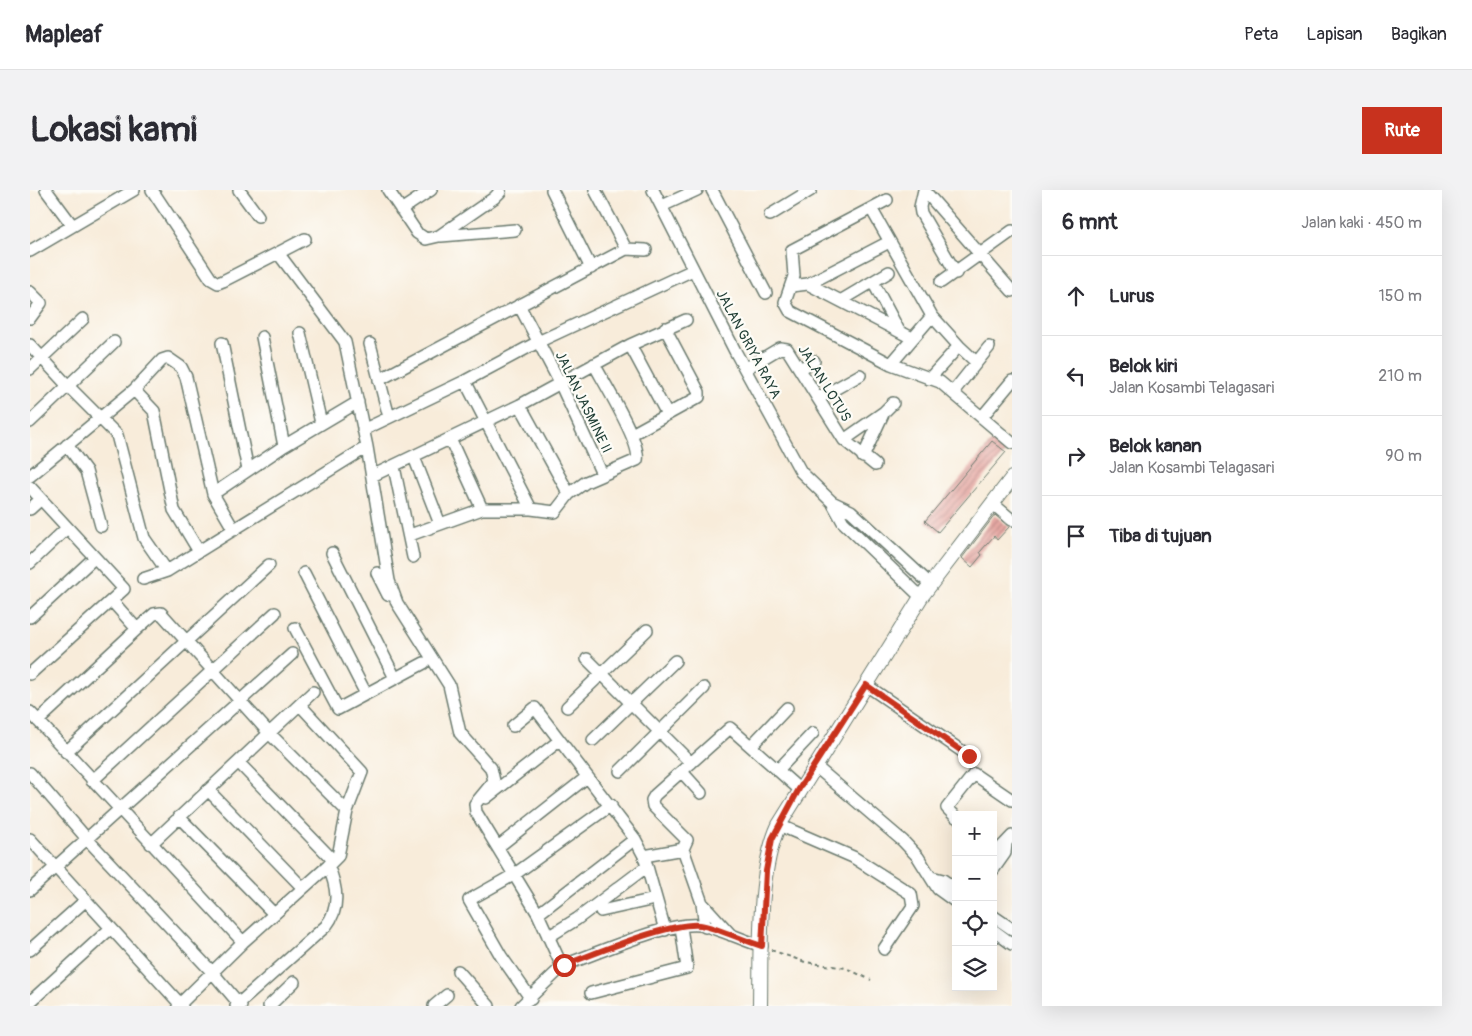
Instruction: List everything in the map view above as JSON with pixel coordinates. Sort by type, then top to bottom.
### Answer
[{"type":"main road","points":[[760,1006],[768,855],[779,825],[799,789],[921,597],[1012,478]]},
{"type":"street","points":[[46,190],[72,225]]},
{"type":"street","points":[[30,251],[134,190]]},
{"type":"street","points":[[152,190],[207,275],[213,281],[223,281],[305,239]]},
{"type":"street","points":[[239,190],[258,216]]},
{"type":"street","points":[[388,190],[417,233],[426,239],[439,236],[515,230]]},
{"type":"street","points":[[401,210],[431,190]]},
{"type":"street","points":[[439,236],[494,198],[500,192],[499,190]]},
{"type":"street","points":[[552,190],[591,268]]},
{"type":"street","points":[[595,190],[626,249]]},
{"type":"street","name":"JALAN GRIYA RAYA","points":[[653,190],[735,351],[801,472],[832,502],[843,522],[921,597]]},
{"type":"street","points":[[662,206],[697,190]]},
{"type":"street","points":[[712,190],[766,293]]},
{"type":"street","points":[[770,215],[796,195],[811,190]]},
{"type":"street","points":[[924,190],[1012,291]]},
{"type":"street","points":[[924,190],[920,207],[921,213],[956,273]]},
{"type":"street","points":[[887,200],[872,210],[794,248],[791,253],[795,269],[785,302],[790,310],[891,364],[940,382],[1012,443]]},
{"type":"street","points":[[872,210],[932,316],[958,346],[976,362]]},
{"type":"street","points":[[941,282],[1012,231]]},
{"type":"street","points":[[791,286],[808,284],[889,242]]},
{"type":"street","points":[[379,380],[626,249],[646,250]]},
{"type":"street","points":[[278,253],[345,342],[372,476],[382,570],[428,661]]},
{"type":"street","points":[[363,430],[465,381],[538,342],[694,270]]},
{"type":"street","points":[[842,300],[889,272]]},
{"type":"street","points":[[873,282],[898,329]]},
{"type":"street","points":[[808,284],[898,329],[912,338]]},
{"type":"street","points":[[30,292],[41,304],[30,318]]},
{"type":"street","name":"JALAN JASMINE II","points":[[519,305],[560,383],[602,474]]},
{"type":"street","points":[[891,364],[932,316]]},
{"type":"street","points":[[30,369],[83,319]]},
{"type":"street","points":[[372,476],[520,405],[664,328],[686,320]]},
{"type":"street","points":[[632,434],[698,399],[699,392],[664,328]]},
{"type":"street","points":[[300,333],[321,424]]},
{"type":"street","points":[[262,337],[284,446]]},
{"type":"street","points":[[30,422],[114,342]]},
{"type":"street","points":[[222,343],[248,470]]},
{"type":"street","points":[[370,344],[389,416]]},
{"type":"street","points":[[30,345],[120,440],[144,538],[167,571]]},
{"type":"street","points":[[630,345],[668,414]]},
{"type":"street","points":[[929,379],[958,346]]},
{"type":"street","points":[[953,392],[989,347]]},
{"type":"street","name":"JALAN LOTUS","points":[[743,366],[783,348],[788,350],[844,440],[862,457],[875,465]]},
{"type":"street","points":[[30,476],[134,390],[165,358],[170,359],[181,367],[186,377],[214,494],[234,530]]},
{"type":"street","points":[[800,369],[814,361]]},
{"type":"street","points":[[410,535],[482,508],[531,509],[555,512],[569,494],[586,482],[637,460],[638,455],[632,434],[594,364]]},
{"type":"street","points":[[819,398],[860,375]]},
{"type":"street","points":[[465,381],[531,509]]},
{"type":"street","points":[[982,417],[1012,381]]},
{"type":"street","points":[[134,390],[154,411],[174,510],[198,550]]},
{"type":"street","points":[[214,494],[284,446],[358,402]]},
{"type":"street","points":[[844,440],[884,412],[893,403]]},
{"type":"street","points":[[520,405],[569,494]]},
{"type":"street","points":[[862,457],[884,412]]},
{"type":"street","points":[[450,439],[482,508]]},
{"type":"street","points":[[67,445],[86,471],[101,526]]},
{"type":"street","points":[[143,579],[167,571],[198,550],[234,530],[367,447]]},
{"type":"street","points":[[414,457],[440,524]]},
{"type":"street","points":[[394,467],[410,535],[413,557]]},
{"type":"street","points":[[30,487],[124,589],[30,674]]},
{"type":"street","points":[[30,509],[41,499]]},
{"type":"street","name":"JALAN GRIYA RAYA","points":[[832,502],[851,510],[930,584]]},
{"type":"street","points":[[992,503],[1012,520]]},
{"type":"street","points":[[30,563],[67,528]]},
{"type":"street","points":[[332,553],[396,678]]},
{"type":"street","points":[[30,617],[94,558]]},
{"type":"street","points":[[66,752],[269,565]]},
{"type":"street","points":[[382,570],[389,581],[397,603],[428,661],[449,685],[462,736],[494,774],[494,781],[477,800],[474,807]]},
{"type":"street","points":[[304,573],[366,694]]},
{"type":"street","points":[[908,584],[918,573]]},
{"type":"street","points":[[112,601],[137,629]]},
{"type":"street","points":[[242,942],[34,716],[154,614],[161,613],[184,642],[270,734],[347,811]]},
{"type":"street","points":[[92,780],[213,672],[275,613]]},
{"type":"street","points":[[296,628],[338,709],[428,661]]},
{"type":"street","points":[[567,707],[647,630]]},
{"type":"street","points":[[30,890],[88,840],[292,654]]},
{"type":"street","points":[[587,658],[658,733],[686,768],[701,792]]},
{"type":"street","points":[[593,740],[674,661]]},
{"type":"street","points":[[866,685],[969,756]]},
{"type":"street","points":[[620,771],[704,688]]},
{"type":"street","points":[[151,844],[313,692]]},
{"type":"street","points":[[30,839],[180,1005],[242,942],[331,863],[340,848],[347,811],[362,772],[300,706]]},
{"type":"street","points":[[513,726],[535,708],[587,777],[611,805],[635,838],[645,862],[665,930]]},
{"type":"street","points":[[751,746],[787,708]]},
{"type":"street","points":[[548,937],[577,919],[645,862],[683,849],[686,843],[685,837],[652,803],[655,795],[728,728],[733,729],[799,789]]},
{"type":"street","points":[[778,770],[813,733]]},
{"type":"street","points":[[474,807],[559,741]]},
{"type":"street","points":[[30,773],[88,840],[213,972],[238,1005],[326,926],[333,918],[336,909],[331,863],[239,763]]},
{"type":"street","points":[[814,765],[903,841],[938,889],[955,901]]},
{"type":"street","points":[[952,813],[946,808],[974,774],[1012,800]]},
{"type":"street","points":[[498,847],[587,777]]},
{"type":"street","points":[[208,790],[303,888]]},
{"type":"street","points":[[611,805],[515,874],[469,901],[526,1002],[564,965],[665,930],[704,926],[762,946]]},
{"type":"street","points":[[474,807],[538,914],[560,962],[564,965]]},
{"type":"street","points":[[179,817],[274,914]]},
{"type":"street","points":[[779,825],[853,857],[911,894],[914,906],[884,949]]},
{"type":"street","points":[[538,914],[635,838]]},
{"type":"street","points":[[683,849],[702,903],[704,926]]},
{"type":"street","points":[[931,877],[943,880],[952,886]]},
{"type":"street","points":[[602,911],[655,899]]},
{"type":"street","points":[[30,950],[86,900]]},
{"type":"street","points":[[702,903],[732,937]]},
{"type":"street","points":[[997,919],[1012,930]]},
{"type":"street","points":[[591,993],[687,968],[681,927]]},
{"type":"street","points":[[34,1006],[30,1002],[111,928]]},
{"type":"street","points":[[997,933],[1012,944]]},
{"type":"street","points":[[458,971],[489,1006]]},
{"type":"street","points":[[269,1006],[294,982]]},
{"type":"street","points":[[434,1006],[447,995]]},
{"type":"path","points":[[762,946],[805,962],[846,968],[871,980]]},
{"type":"building","points":[[992,441],[1006,452],[938,532],[925,521]]},
{"type":"building","points":[[995,515],[1009,527],[997,540],[994,536],[980,552],[982,555],[972,567],[962,558]]},
{"type":"route","points":[[564,965],[584,956],[665,930],[694,925],[704,926],[762,946],[766,871],[772,839],[799,789],[866,685],[969,756]]}]
